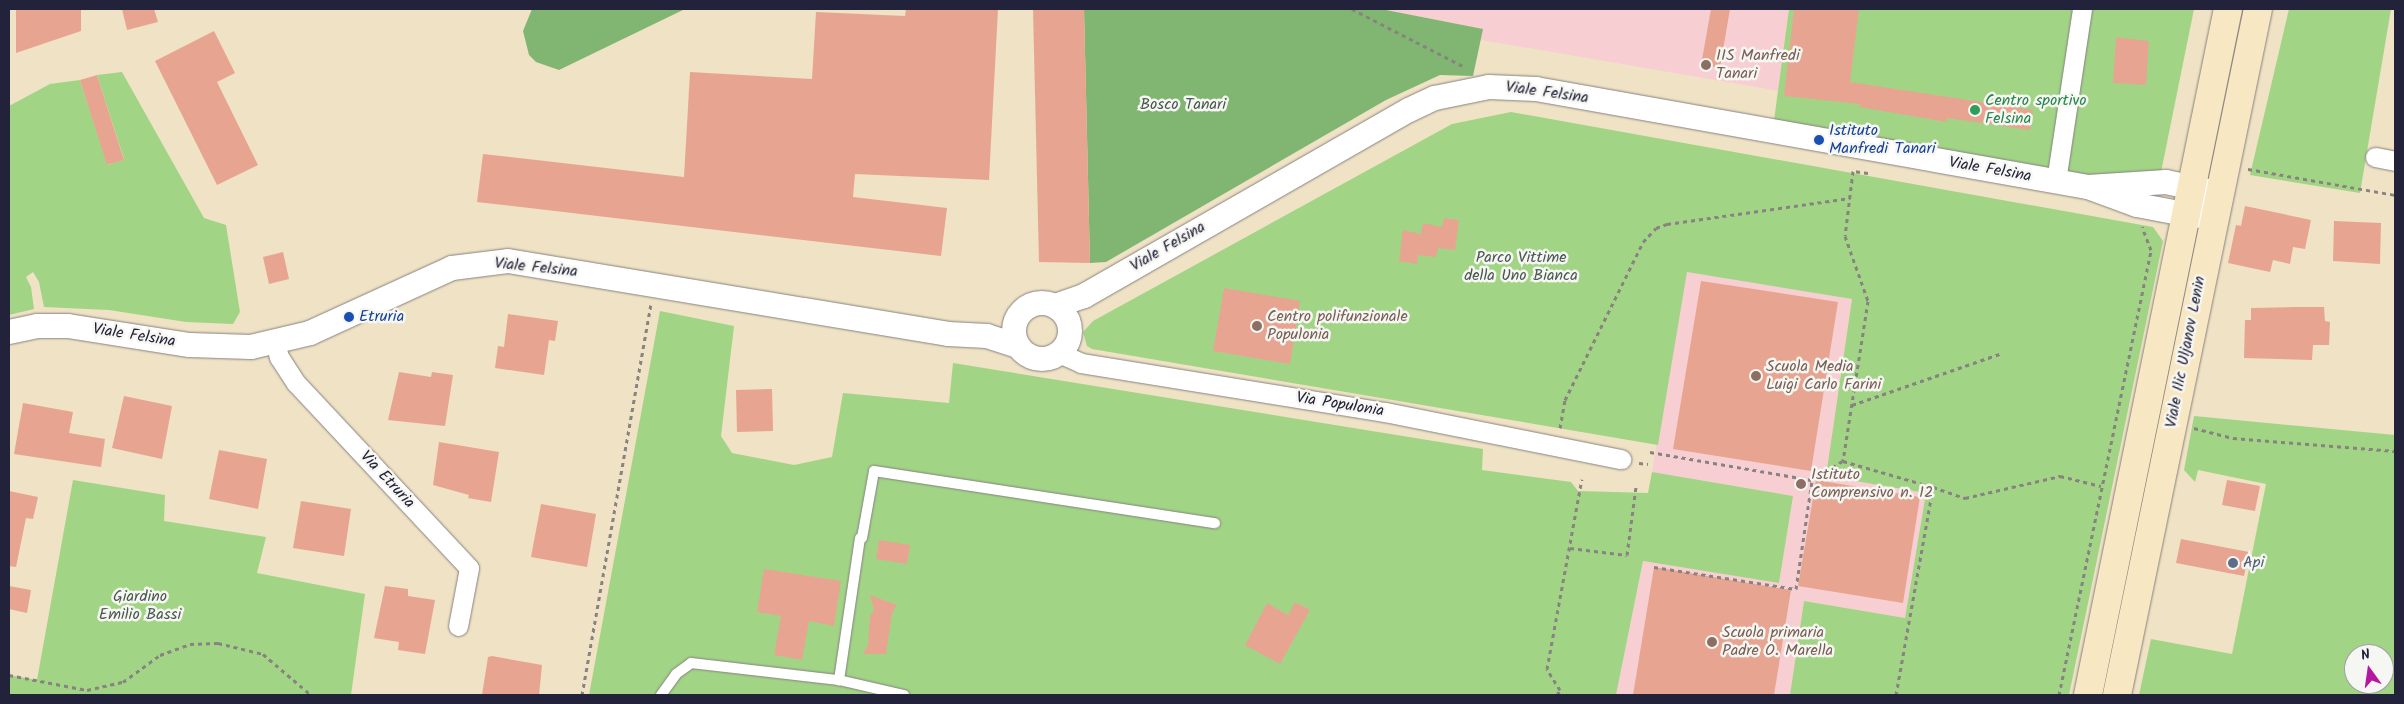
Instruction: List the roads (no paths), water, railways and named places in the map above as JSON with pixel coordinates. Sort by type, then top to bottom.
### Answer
[{"type":"main road","name":"Viale Ilic Uljanov Lenin","points":[[2088,695],[2228,9]]},
{"type":"main road","name":"Viale Ilic Uljanov Lenin","points":[[2117,695],[2216,205],[2258,9]]},
{"type":"street","points":[[2056,181],[2082,9]]},
{"type":"street","name":"Viale Felsina","points":[[9,332],[37,326],[68,326],[190,345],[230,348],[274,343],[349,317],[432,275],[473,264],[508,261],[948,334],[1016,336],[1017,317],[1029,305],[1047,303],[1061,313],[1084,296],[1381,124],[1435,98],[1489,87],[1536,89],[2056,181],[2088,187],[2137,205],[2185,215],[2202,216],[2216,205],[2208,191],[2191,186],[2152,182],[2088,187]]},
{"type":"street","points":[[2375,157],[2395,161]]},
{"type":"street","points":[[1016,336],[1033,358],[1042,359],[1060,352],[1069,337],[1061,313]]},
{"type":"street","name":"Via Etruria","points":[[274,343],[279,357],[296,383],[469,568],[458,626]]},
{"type":"street","name":"Via Populonia","points":[[1060,352],[1068,359],[1081,363],[1384,412],[1621,459]]},
{"type":"lane","points":[[839,680],[861,538],[874,471],[1215,523]]},
{"type":"lane","points":[[661,695],[676,674],[691,663],[839,680],[904,695]]},
{"type":"place","name":"IIS Manfredi Tanari","points":[[1706,65]]},
{"type":"place","name":"Centro sportivo Felsina","points":[[1975,110]]},
{"type":"place","name":"Istituto Manfredi Tanari","points":[[1819,140]]},
{"type":"place","name":"Etruria","points":[[349,317]]},
{"type":"place","name":"Centro polifunzionale Populonia","points":[[1257,326]]},
{"type":"place","name":"Scuola Media Luigi Carlo Farini","points":[[1756,376]]},
{"type":"place","name":"Istituto Comprensivo n. 12","points":[[1801,484]]},
{"type":"place","name":"Api","points":[[2233,563]]},
{"type":"place","name":"Scuola primaria Padre O. Marella","points":[[1712,642]]},
{"type":"park label","name":"Bosco Tanari","points":[[1183,105]]},
{"type":"park label","name":"Parco Vittime della Uno Bianca","points":[[1521,267]]},
{"type":"park label","name":"Giardino Emilio Bassi","points":[[140,606]]}]
